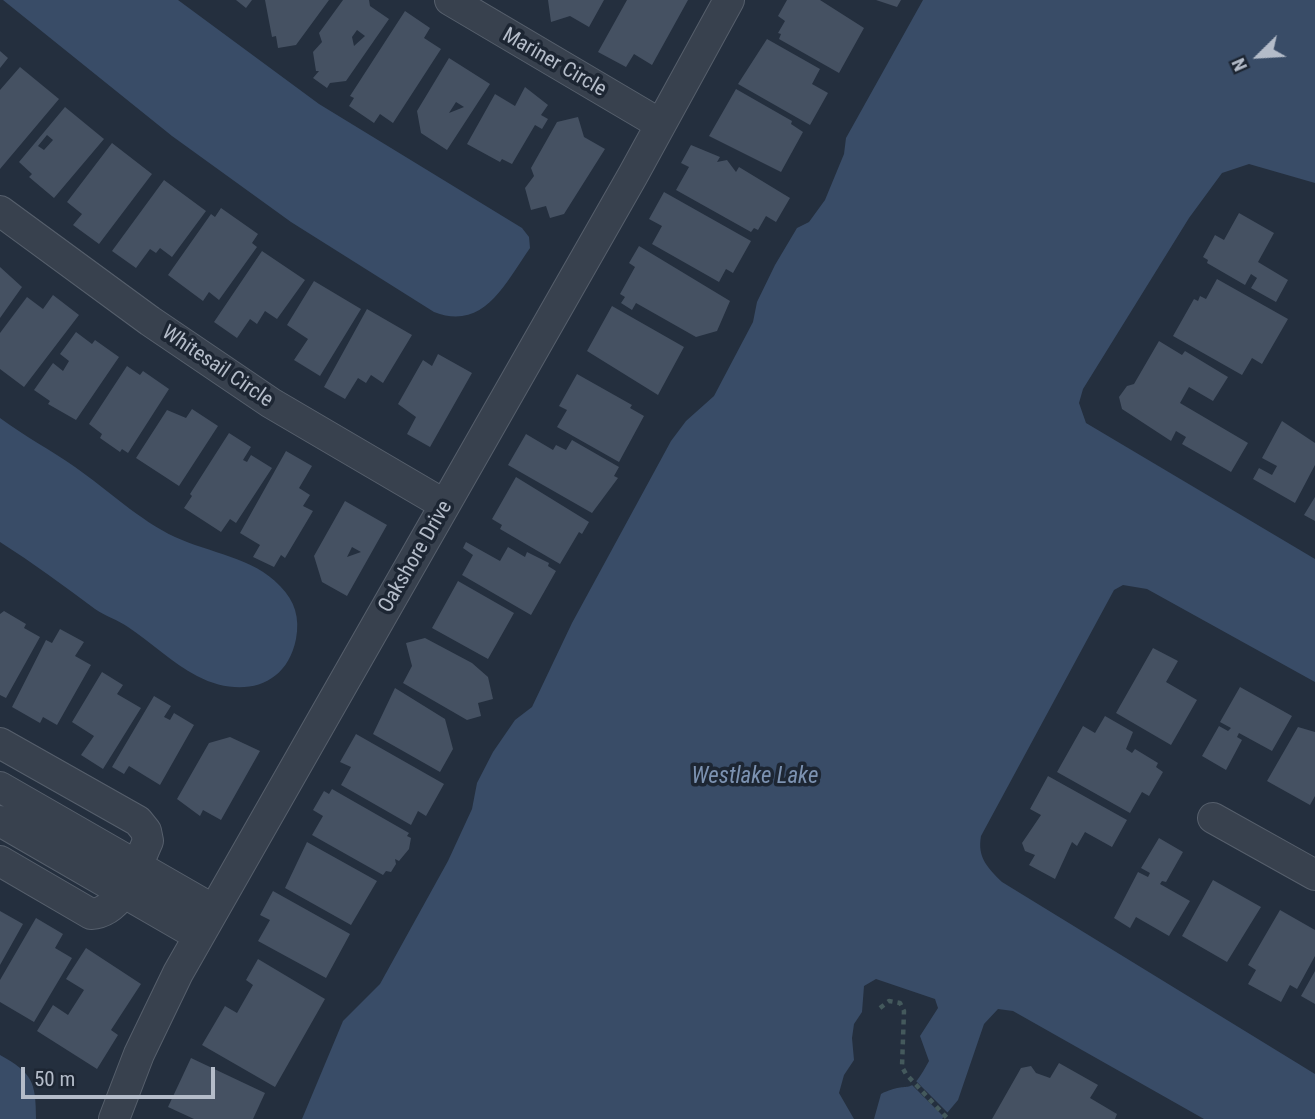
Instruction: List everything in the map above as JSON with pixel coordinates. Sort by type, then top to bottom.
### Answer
[{"type":"street","name":"Mariner Circle","points":[[450,0],[660,124]]},
{"type":"street","name":"Oakshore Drive","points":[[114,1119],[139,1054],[199,936],[729,0]]},
{"type":"street","name":"Whitesail Circle","points":[[0,211],[150,321],[271,403],[445,505]]},
{"type":"street","points":[[0,743],[138,821],[146,831],[148,842],[114,906],[101,913],[91,914],[0,862]]},
{"type":"street","points":[[0,787],[214,910]]},
{"type":"street","points":[[1213,818],[1315,875]]},
{"type":"street","points":[[0,821],[199,936]]},
{"type":"path","points":[[880,1008],[895,1000],[900,1003],[904,1012],[902,1067],[948,1119]]},
{"type":"water","points":[[3,0],[178,0],[319,104],[522,228],[529,237],[530,248],[502,288],[480,310],[467,315],[451,316],[434,312],[291,222],[172,136]]},
{"type":"water","name":"Westlake Lake","points":[[923,0],[1315,0],[1315,183],[1249,164],[1222,173],[1189,218],[1083,389],[1079,403],[1086,423],[1315,559],[1315,682],[1147,589],[1123,585],[1114,590],[981,836],[980,844],[982,857],[1002,882],[1315,1074],[1315,1119],[1204,1119],[1013,1011],[998,1009],[984,1024],[958,1100],[942,1119],[874,1119],[881,1094],[913,1085],[929,1061],[920,1036],[938,1008],[935,999],[876,979],[864,986],[862,1012],[854,1024],[852,1038],[854,1060],[844,1075],[839,1093],[854,1119],[302,1119],[343,1021],[380,984],[448,861],[472,809],[477,783],[493,752],[515,720],[532,707],[572,623],[671,441],[686,421],[714,396],[753,322],[757,302],[775,265],[797,228],[809,222],[825,200],[844,154],[846,138]]},
{"type":"water","points":[[0,418],[75,467],[162,530],[188,543],[244,562],[269,576],[289,598],[297,617],[296,639],[291,656],[282,669],[271,678],[244,687],[229,687],[197,676],[0,542]]},
{"type":"water","points":[[0,1055],[19,1067],[30,1079],[35,1096],[36,1119],[0,1119]]},
{"type":"pier","points":[[915,1080],[949,1114],[946,1119],[911,1084]]},
{"type":"building","points":[[236,0],[252,0],[246,8]]},
{"type":"building","points":[[265,0],[329,0],[296,45],[278,48],[276,36],[272,37]]},
{"type":"building","points":[[343,0],[369,0],[370,6],[389,19],[346,81],[330,83],[327,88],[313,78],[319,71],[316,71],[313,52],[322,42],[319,33]],"holes":[[[357,30],[365,36],[354,46],[352,37]]]},
{"type":"building","points":[[548,0],[604,0],[589,27],[570,16],[551,22]]},
{"type":"building","points":[[627,0],[688,0],[652,65],[634,54],[626,67],[598,52]]},
{"type":"building","points":[[787,0],[820,0],[864,28],[839,73],[779,39],[781,34],[778,33],[785,21],[778,16]]},
{"type":"building","points":[[876,0],[901,0],[897,7]]},
{"type":"building","points":[[405,11],[430,28],[424,38],[441,49],[393,123],[380,114],[374,123],[349,106],[354,98],[350,96]]},
{"type":"building","points":[[767,39],[820,69],[812,84],[828,93],[810,125],[738,84]]},
{"type":"building","points":[[0,51],[8,58],[0,68]]},
{"type":"building","points":[[449,58],[490,84],[447,150],[421,133],[417,111]],"holes":[[[456,102],[464,107],[449,113]]]},
{"type":"building","points":[[20,67],[59,99],[0,169],[0,90]]},
{"type":"building","points":[[525,87],[548,105],[541,115],[548,119],[542,129],[535,125],[512,164],[502,159],[500,162],[467,144],[495,94],[515,106]]},
{"type":"building","points":[[736,89],[792,121],[791,124],[803,132],[781,172],[709,136]]},
{"type":"building","points":[[65,107],[104,139],[54,198],[29,177],[32,174],[19,162]],"holes":[[[47,135],[53,140],[44,150],[38,146]]]},
{"type":"building","points":[[578,117],[584,137],[605,149],[564,214],[550,218],[546,206],[531,210],[525,188],[534,176],[531,168],[557,122]]},
{"type":"building","points":[[112,143],[152,174],[99,244],[73,225],[82,214],[67,202]]},
{"type":"building","points":[[691,145],[720,157],[717,162],[727,160],[736,172],[739,167],[790,198],[776,222],[766,216],[758,230],[754,228],[751,232],[676,190],[689,167],[681,163]]},
{"type":"building","points":[[164,180],[206,211],[172,257],[160,248],[156,253],[150,249],[136,268],[112,251]]},
{"type":"building","points":[[664,192],[751,241],[733,273],[726,269],[719,282],[652,244],[662,226],[649,219]]},
{"type":"building","points":[[221,208],[258,234],[252,243],[257,247],[219,300],[209,292],[203,301],[168,275],[211,214],[215,217]]},
{"type":"building","points":[[1239,213],[1274,233],[1258,262],[1288,280],[1276,302],[1251,288],[1257,278],[1251,274],[1245,285],[1207,263],[1208,260],[1203,257],[1215,235],[1224,240]]},
{"type":"building","points":[[639,246],[730,301],[717,331],[696,337],[636,303],[632,310],[621,303],[625,297],[620,294],[635,267],[629,263]]},
{"type":"building","points":[[262,251],[305,280],[277,319],[265,311],[257,324],[250,319],[237,338],[214,322]]},
{"type":"building","points":[[0,267],[22,287],[0,318]]},
{"type":"building","points":[[1217,279],[1288,319],[1262,364],[1252,358],[1242,375],[1173,336],[1194,299],[1198,301],[1200,296],[1206,299]]},
{"type":"building","points":[[314,281],[361,309],[320,376],[294,360],[308,339],[287,325]]},
{"type":"building","points":[[53,295],[79,315],[24,387],[0,369],[0,333],[27,297],[43,309]]},
{"type":"building","points":[[612,306],[684,347],[658,395],[587,351]]},
{"type":"building","points":[[367,309],[412,335],[383,383],[371,375],[366,383],[358,378],[345,399],[324,387]]},
{"type":"building","points":[[76,332],[92,344],[95,340],[119,357],[76,420],[48,404],[50,401],[34,390],[53,363],[63,371],[69,361],[60,354]]},
{"type":"building","points":[[1159,341],[1182,355],[1185,351],[1228,377],[1213,401],[1189,387],[1180,403],[1248,443],[1231,472],[1182,444],[1186,437],[1176,431],[1171,441],[1122,409],[1119,397],[1127,386],[1134,384]]},
{"type":"building","points":[[438,354],[472,373],[430,447],[407,434],[416,417],[398,404],[423,360],[432,366]]},
{"type":"building","points":[[127,366],[140,375],[143,371],[169,389],[128,453],[122,449],[120,452],[100,438],[102,434],[89,424]]},
{"type":"building","points":[[577,374],[632,405],[630,408],[644,416],[619,462],[557,427],[567,410],[559,406]]},
{"type":"building","points":[[192,409],[218,426],[179,486],[136,458],[167,410],[186,418]]},
{"type":"building","points":[[1282,421],[1315,443],[1315,465],[1295,503],[1253,479],[1259,468],[1272,475],[1277,466],[1262,458]]},
{"type":"building","points":[[229,433],[251,447],[243,460],[247,462],[251,455],[272,468],[236,523],[230,519],[221,532],[184,508]]},
{"type":"building","points":[[526,434],[553,450],[556,445],[566,450],[572,440],[619,467],[614,476],[618,478],[592,513],[508,465]]},
{"type":"building","points":[[286,451],[312,466],[299,488],[310,495],[303,506],[313,511],[285,558],[281,555],[274,567],[253,557],[260,545],[240,533]]},
{"type":"building","points":[[516,477],[589,522],[582,534],[579,532],[560,564],[500,529],[502,525],[492,519]]},
{"type":"building","points":[[1315,497],[1315,521],[1304,515]]},
{"type":"building","points":[[345,501],[387,525],[347,596],[322,582],[314,556]],"holes":[[[352,547],[361,552],[347,557]]]},
{"type":"building","points":[[466,542],[500,561],[508,547],[525,557],[527,552],[549,563],[548,566],[556,571],[531,615],[462,575],[473,555],[463,548]]},
{"type":"building","points":[[458,581],[514,613],[488,659],[432,628]]},
{"type":"building","points":[[4,611],[26,624],[24,628],[40,637],[6,698],[0,695],[0,614]]},
{"type":"building","points":[[60,629],[84,642],[75,656],[91,665],[57,725],[43,717],[40,723],[12,707],[46,640],[52,643]]},
{"type":"building","points":[[425,638],[472,663],[488,677],[493,699],[478,703],[481,716],[467,720],[403,683],[412,666],[406,643]]},
{"type":"building","points":[[1153,648],[1178,661],[1166,682],[1197,700],[1171,745],[1116,713]]},
{"type":"building","points":[[102,672],[123,685],[117,694],[141,708],[103,769],[81,755],[94,736],[72,722]]},
{"type":"building","points":[[1240,687],[1292,716],[1272,751],[1239,733],[1237,737],[1242,740],[1226,770],[1202,756],[1219,726],[1228,731],[1231,728],[1220,722]]},
{"type":"building","points":[[395,688],[445,719],[453,749],[440,772],[373,734]]},
{"type":"building","points":[[154,696],[171,706],[164,717],[170,720],[174,713],[194,725],[160,785],[129,766],[124,774],[112,767]]},
{"type":"building","points":[[1105,716],[1133,732],[1126,749],[1132,753],[1135,749],[1158,763],[1156,767],[1163,772],[1149,796],[1142,792],[1130,813],[1057,772],[1083,726],[1095,733]]},
{"type":"building","points":[[1298,727],[1315,732],[1315,796],[1310,805],[1267,781]]},
{"type":"building","points":[[356,734],[444,784],[426,816],[418,811],[411,825],[341,785],[351,767],[340,762]]},
{"type":"building","points":[[230,737],[260,751],[221,820],[203,810],[200,816],[177,799],[209,743]]},
{"type":"building","points":[[1048,776],[1127,820],[1112,847],[1085,832],[1077,846],[1072,842],[1055,879],[1029,865],[1035,855],[1025,851],[1022,843],[1041,815],[1030,809]]},
{"type":"building","points":[[332,789],[409,833],[409,849],[399,861],[395,859],[396,864],[391,872],[386,871],[383,875],[312,835],[323,816],[313,810],[324,791],[329,794]]},
{"type":"building","points":[[1159,838],[1183,852],[1166,882],[1162,881],[1160,884],[1190,901],[1169,936],[1136,917],[1130,928],[1114,918],[1138,872],[1148,877],[1150,873],[1141,868]]},
{"type":"building","points":[[307,842],[377,881],[351,925],[285,888]]},
{"type":"building","points":[[1213,880],[1261,907],[1227,962],[1182,936]]},
{"type":"building","points":[[273,891],[350,934],[326,978],[258,941],[270,920],[260,915]]},
{"type":"building","points":[[1280,910],[1315,930],[1315,956],[1297,989],[1290,985],[1281,1002],[1248,984],[1256,970],[1248,965]]},
{"type":"building","points":[[0,911],[23,924],[0,965]]},
{"type":"building","points":[[36,918],[63,934],[55,948],[72,958],[34,1022],[0,1002],[0,980]]},
{"type":"building","points":[[86,948],[141,984],[111,1030],[118,1035],[97,1069],[37,1031],[53,1005],[68,1015],[84,990],[66,979]]},
{"type":"building","points":[[258,959],[325,999],[275,1087],[202,1045],[225,1006],[237,1013],[253,985],[246,980]]},
{"type":"building","points":[[1315,971],[1315,1004],[1301,996]]},
{"type":"building","points":[[191,1058],[265,1093],[253,1119],[194,1119],[168,1107]]},
{"type":"building","points":[[1059,1063],[1098,1085],[1090,1098],[1117,1114],[1115,1119],[992,1119],[1021,1068],[1031,1066],[1036,1073],[1050,1078]]}]
